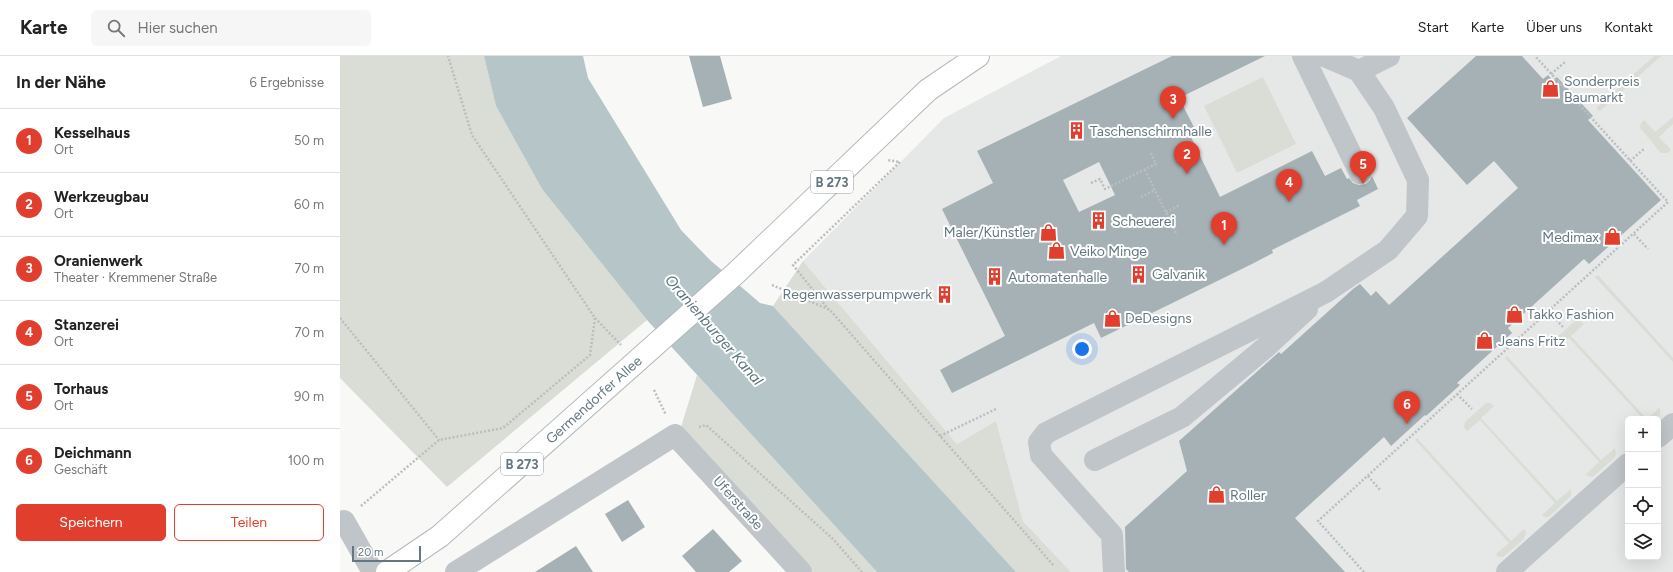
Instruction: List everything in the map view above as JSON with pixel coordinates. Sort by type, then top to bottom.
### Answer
[{"type":"main road","name":"Germendorfer Allee","points":[[387,572],[440,536],[736,273],[928,90],[978,56]]},
{"type":"street","points":[[1303,56],[1360,173]]},
{"type":"street","points":[[1114,572],[1112,535],[1041,455],[1039,442],[1046,433],[1326,292],[1388,250],[1417,216],[1418,180],[1384,108],[1359,71],[1324,56]]},
{"type":"street","points":[[1359,71],[1389,56]]},
{"type":"street","points":[[1095,460],[1182,418],[1266,347],[1326,292]]},
{"type":"street","points":[[1661,434],[1673,424]]},
{"type":"street","points":[[456,572],[675,435]]},
{"type":"street","name":"Uferstraße","points":[[675,435],[801,572]]},
{"type":"street","points":[[1507,572],[1625,467]]},
{"type":"street","points":[[344,521],[374,572]]},
{"type":"path","points":[[448,56],[472,135],[595,318],[625,349]]},
{"type":"path","points":[[1364,572],[1318,521],[1668,202],[1535,56]]},
{"type":"path","points":[[1552,74],[1565,62]]},
{"type":"path","points":[[1630,161],[1645,148]]},
{"type":"path","points":[[1091,183],[1100,179],[1105,189],[1145,170],[1156,164],[1150,151]]},
{"type":"path","points":[[886,160],[900,162],[793,265],[830,310],[1054,566]]},
{"type":"path","points":[[1145,170],[1177,235]]},
{"type":"path","points":[[1141,197],[1155,190]]},
{"type":"path","points":[[1166,212],[1180,205]]},
{"type":"path","points":[[1634,234],[1648,249]]},
{"type":"path","points":[[772,285],[830,310]]},
{"type":"path","points":[[1548,311],[1563,327]]},
{"type":"path","points":[[340,318],[439,440]]},
{"type":"path","points":[[344,521],[439,440],[503,428],[590,355],[595,318]]},
{"type":"path","points":[[654,390],[675,435],[706,425],[833,539],[862,572]]},
{"type":"path","points":[[1457,394],[1472,409]]},
{"type":"path","points":[[940,436],[996,409]]},
{"type":"path","points":[[1368,476],[1382,491]]},
{"type":"shaded area","points":[[340,56],[484,56],[496,106],[542,189],[647,320],[447,487],[340,378]]},
{"type":"shaded area","points":[[1061,56],[1673,56],[1673,572],[1071,572],[1023,521],[996,421],[957,444],[803,261],[944,118]]},
{"type":"shaded area","points":[[1654,56],[1661,56],[1600,111],[1596,108]]},
{"type":"shaded area","points":[[1263,77],[1296,144],[1237,173],[1204,106]]},
{"type":"shaded area","points":[[1673,117],[1673,124],[1659,137],[1671,150],[1668,153],[1661,153],[1640,128],[1641,123],[1644,120],[1655,132]]},
{"type":"shaded area","points":[[803,261],[957,444],[996,421],[1023,521],[1071,572],[1016,572],[773,306]]},
{"type":"shaded area","points":[[1598,275],[1673,358],[1673,362],[1595,277]]},
{"type":"shaded area","points":[[1575,321],[1580,321],[1584,324],[1571,336],[1644,416],[1640,416],[1569,338],[1556,349],[1553,345],[1554,340]]},
{"type":"shaded area","points":[[1507,356],[1601,460],[1615,448],[1616,455],[1614,458],[1593,477],[1586,474],[1599,462],[1505,358]]},
{"type":"shaded area","points":[[697,375],[877,572],[786,572],[674,450]]},
{"type":"shaded area","points":[[1486,403],[1490,403],[1494,406],[1481,418],[1557,501],[1571,489],[1571,496],[1549,517],[1544,517],[1542,515],[1555,503],[1480,420],[1467,431],[1464,427],[1465,422]]},
{"type":"shaded area","points":[[1660,407],[1659,416],[1650,416]]},
{"type":"shaded area","points":[[1417,438],[1511,541],[1524,529],[1526,532],[1524,539],[1503,557],[1498,557],[1496,554],[1509,543],[1415,440]]},
{"type":"water","name":"Oranienburger Kanal","points":[[484,56],[583,56],[588,78],[681,230],[710,260],[760,303],[773,306],[1016,572],[877,572],[647,320],[542,189],[496,106]]},
{"type":"building","points":[[689,56],[720,56],[732,99],[703,107]]},
{"type":"building","points":[[1172,56],[1265,56],[1179,98],[1195,129],[1189,133],[1220,197],[1312,151],[1325,176],[1341,168],[1347,179],[1349,178],[1353,183],[1359,185],[1366,184],[1372,176],[1378,189],[1357,200],[1360,206],[1272,250],[1273,253],[1101,338],[1094,323],[952,393],[940,370],[1005,336],[942,209],[993,183],[977,151]],"holes":[[[1099,162],[1115,195],[1079,212],[1063,180]]]},
{"type":"building","points":[[1476,56],[1522,56],[1543,79],[1548,75],[1553,81],[1557,77],[1593,116],[1588,120],[1661,200],[1589,264],[1584,259],[1508,328],[1512,333],[1457,383],[1460,385],[1426,416],[1425,415],[1391,446],[1384,437],[1295,518],[1345,572],[1129,572],[1126,569],[1125,527],[1187,471],[1179,441],[1279,352],[1281,354],[1353,289],[1360,284],[1371,296],[1376,291],[1389,305],[1518,188],[1494,161],[1467,185],[1407,118]]},
{"type":"building","points":[[628,500],[645,527],[622,542],[605,514]]},
{"type":"building","points":[[713,529],[742,561],[729,572],[696,572],[682,556]]},
{"type":"building","points":[[576,546],[593,572],[535,572]]},
{"type":"place","name":"Sonderpreis Baumarkt","points":[[1551,89]]},
{"type":"place","name":"Oranienwerk","points":[[1173,119]]},
{"type":"place","name":"Taschenschirmhalle","points":[[1077,131]]},
{"type":"place","name":"Werkzeugbau","points":[[1187,174]]},
{"type":"place","name":"Torhaus","points":[[1363,184]]},
{"type":"place","name":"Stanzerei","points":[[1289,202]]},
{"type":"place","name":"Scheuerei","points":[[1099,221]]},
{"type":"place","name":"Maler/Künstler","points":[[1048,232]]},
{"type":"place","name":"Medimax","points":[[1612,237]]},
{"type":"place","name":"Kesselhaus","points":[[1224,245]]},
{"type":"place","name":"Veiko Minge","points":[[1057,251]]},
{"type":"place","name":"Galvanik","points":[[1139,274]]},
{"type":"place","name":"Automatenhalle","points":[[995,277]]},
{"type":"place","name":"Regenwasserpumpwerk","points":[[945,294]]},
{"type":"place","name":"Takko Fashion","points":[[1514,314]]},
{"type":"place","name":"DeDesigns","points":[[1112,318]]},
{"type":"place","name":"Jeans Fritz","points":[[1485,341]]},
{"type":"place","name":"Deichmann","points":[[1407,424]]},
{"type":"place","name":"Roller","points":[[1217,495]]}]
